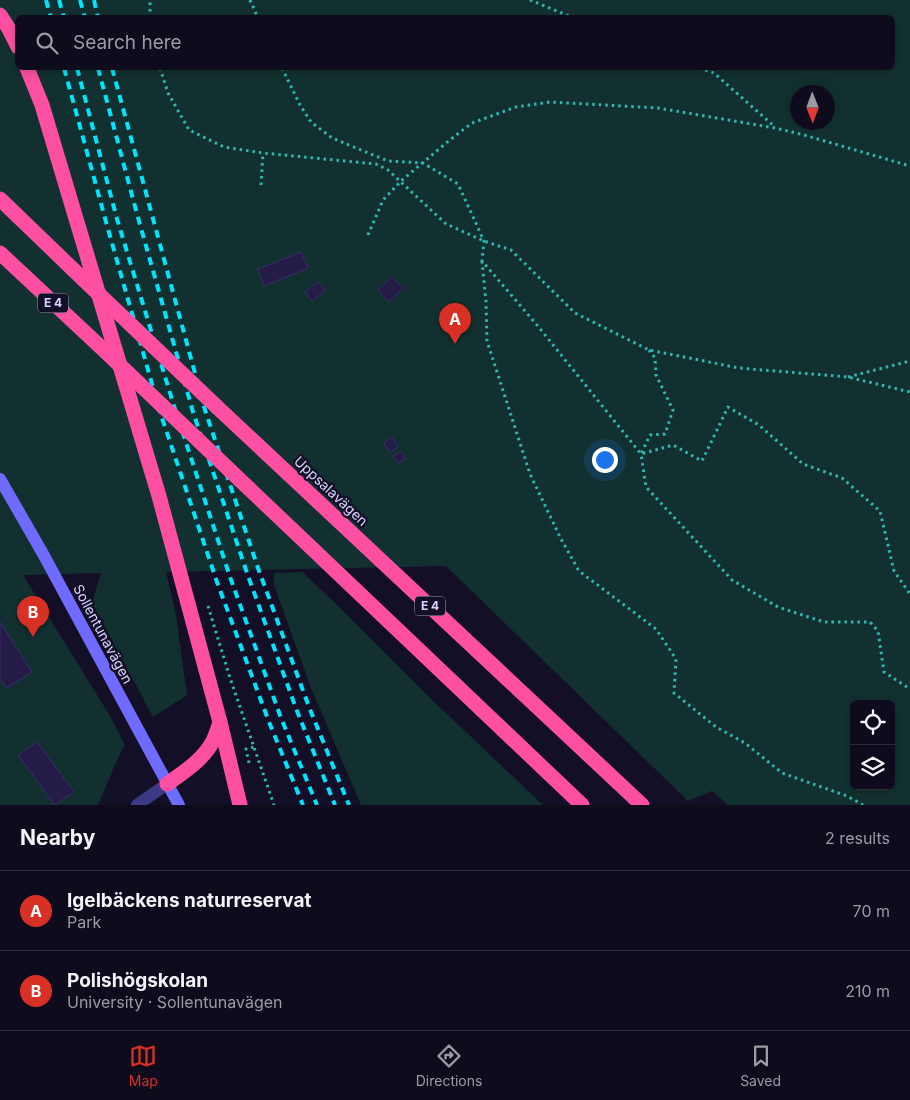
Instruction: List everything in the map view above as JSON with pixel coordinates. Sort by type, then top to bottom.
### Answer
[{"type":"highway","points":[[0,15],[15,41]]},
{"type":"highway","points":[[28,70],[42,105],[159,496],[220,722],[240,805]]},
{"type":"highway","name":"Uppsalavägen","points":[[0,199],[217,406],[642,805]]},
{"type":"highway","name":"E 4","points":[[0,253],[582,805]]},
{"type":"highway","points":[[167,784],[195,764],[205,753],[213,741],[220,722]]},
{"type":"street","name":"Sollentunavägen","points":[[0,479],[42,552],[179,805]]},
{"type":"street","points":[[137,805],[167,784]]},
{"type":"path","points":[[150,0],[150,15]]},
{"type":"path","points":[[250,0],[257,15]]},
{"type":"path","points":[[530,0],[567,15]]},
{"type":"path","points":[[161,70],[168,93],[189,130],[224,147],[263,153],[376,164],[388,170],[401,181],[446,224],[484,241],[511,250],[575,313],[648,350],[739,368],[848,377],[910,392]]},
{"type":"path","points":[[283,70],[300,105],[311,122],[332,138],[388,161],[423,163],[458,184],[484,241],[482,261],[487,341],[530,474],[561,539],[579,571],[656,629],[676,660],[674,693],[716,727],[745,743],[782,773],[847,796],[863,805]]},
{"type":"path","points":[[705,70],[714,73],[775,128]]},
{"type":"path","points":[[368,235],[383,200],[401,181],[451,139],[472,124],[516,107],[550,102],[658,108],[775,128],[910,166]]},
{"type":"path","points":[[261,185],[263,153]]},
{"type":"path","points":[[482,261],[537,325],[641,454],[646,487],[732,580],[778,607],[824,622],[870,622],[878,631],[884,672],[910,689]]},
{"type":"path","points":[[641,454],[650,435],[665,434],[674,410],[656,375],[654,358],[648,350]]},
{"type":"path","points":[[848,377],[910,361]]},
{"type":"path","points":[[641,454],[673,445],[702,460],[728,407],[759,425],[803,464],[842,478],[880,511],[894,572],[910,594]]},
{"type":"path","points":[[250,768],[246,749],[254,747]]},
{"type":"green space","points":[[0,0],[910,0],[910,805],[728,805],[712,791],[688,801],[446,566],[166,572],[176,615],[187,695],[153,717],[92,603],[101,573],[23,575],[110,716],[125,745],[98,805],[0,805]]},
{"type":"green space","points":[[302,572],[428,696],[543,805],[361,805],[311,688],[274,585],[274,573]]},
{"type":"building","points":[[301,252],[308,268],[264,286],[258,269]]},
{"type":"building","points":[[392,277],[403,288],[389,302],[378,290]]},
{"type":"building","points":[[318,282],[325,291],[312,301],[305,292]]},
{"type":"building","points":[[392,437],[398,447],[390,452],[384,443]]},
{"type":"building","points":[[401,451],[406,458],[398,463],[393,456]]},
{"type":"building","points":[[0,622],[32,672],[6,688],[0,678]]},
{"type":"building","points":[[37,742],[74,792],[55,805],[18,755]]},
{"type":"railway","points":[[46,0],[50,15]]},
{"type":"railway","points":[[59,0],[63,15]]},
{"type":"railway","points":[[80,0],[84,15]]},
{"type":"railway","points":[[94,0],[97,15]]},
{"type":"railway","points":[[65,70],[160,412],[217,582],[269,722],[303,805]]},
{"type":"railway","points":[[78,70],[117,219],[174,406],[230,577],[281,718],[317,805]]},
{"type":"railway","points":[[99,70],[193,412],[247,573],[297,711],[335,805]]},
{"type":"railway","points":[[113,70],[205,410],[258,568],[309,707],[349,805]]},
{"type":"place","name":"Igelbäckens naturreservat","points":[[455,344]]},
{"type":"place","name":"Polishögskolan","points":[[33,637]]}]
